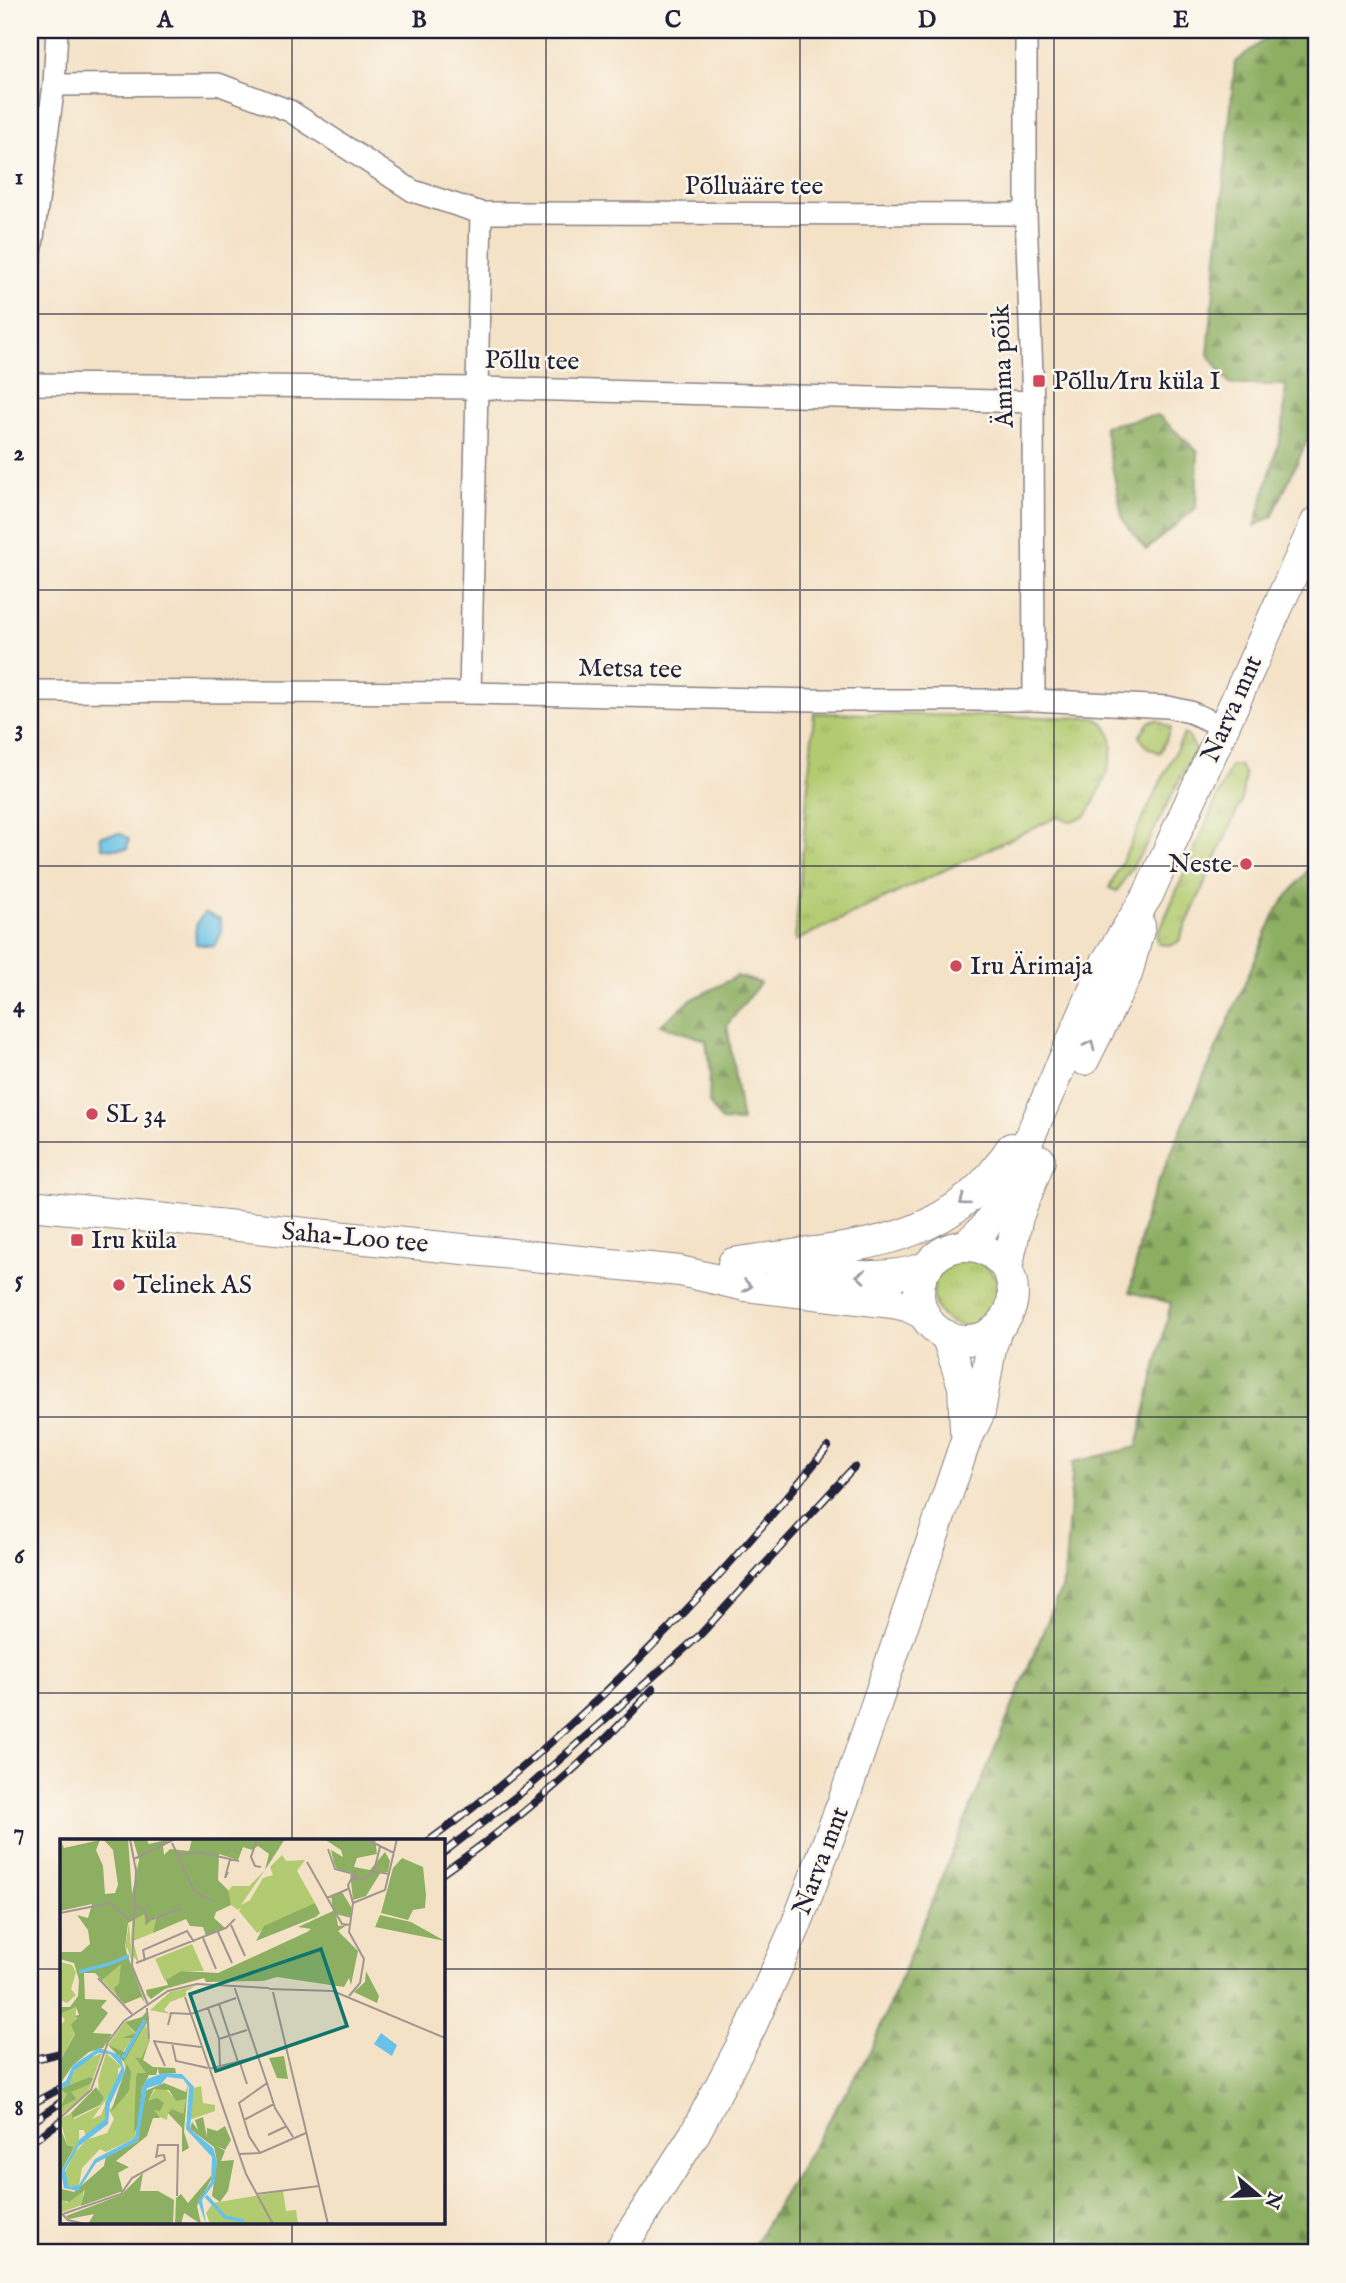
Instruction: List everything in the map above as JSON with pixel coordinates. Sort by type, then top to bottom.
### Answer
[{"type":"main road","name":"Narva mnt","points":[[965,1443],[963,1386],[936,1325],[921,1304],[920,1291],[928,1267],[947,1250],[965,1246],[984,1228],[1000,1205],[1106,962],[1148,895],[1316,522]]},
{"type":"main road","name":"Narva mnt","points":[[618,2253],[694,2135],[751,2026],[795,1928],[845,1796],[965,1443],[979,1412],[991,1348],[997,1329],[1011,1306],[1013,1292],[1007,1269],[1018,1217],[1069,1092],[1126,974],[1148,895]]},
{"type":"main road","points":[[733,1263],[872,1244],[910,1233],[945,1215],[969,1198],[996,1171],[1017,1138],[1040,1086],[1069,1044]]},
{"type":"main road","name":"Saha-Loo tee","points":[[30,1205],[680,1271],[745,1286],[893,1303],[907,1306],[936,1325]]},
{"type":"main road","points":[[965,1246],[988,1251],[1007,1269]]},
{"type":"main road","name":"Saha-Loo tee","points":[[680,1271],[733,1263],[880,1277],[897,1276],[928,1267]]},
{"type":"main road","points":[[936,1325],[959,1339],[985,1336],[997,1329]]},
{"type":"street","points":[[30,260],[54,85],[57,30]]},
{"type":"street","name":"Ämma põik","points":[[1026,30],[1026,214],[1033,402],[1034,700]]},
{"type":"street","name":"Põlluääre tee","points":[[54,85],[218,84],[289,110],[413,191],[481,213],[1026,214]]},
{"type":"street","points":[[470,693],[481,213]]},
{"type":"street","name":"Põllu tee","points":[[30,384],[478,388],[1033,402]]},
{"type":"street","name":"Metsa tee","points":[[30,691],[1034,700],[1168,707],[1190,712],[1224,727]]},
{"type":"green space","points":[[1277,30],[1316,30],[1316,421],[1272,517],[1255,526],[1283,427],[1286,385],[1231,385],[1208,354],[1235,62]]},
{"type":"green space","points":[[1158,415],[1198,452],[1196,508],[1146,550],[1123,520],[1104,426]]},
{"type":"green space","points":[[814,713],[1095,718],[1106,726],[1111,737],[1112,750],[1104,779],[1086,816],[1071,821],[1057,817],[795,941]]},
{"type":"green space","points":[[1157,720],[1171,728],[1160,753],[1147,747],[1139,737],[1149,722]]},
{"type":"green space","points":[[1184,734],[1190,738],[1195,749],[1147,844],[1117,891],[1109,888]]},
{"type":"green space","points":[[1231,766],[1240,766],[1245,775],[1241,802],[1179,941],[1172,945],[1158,944],[1157,936]]},
{"type":"green space","points":[[1316,860],[1316,2253],[749,2253],[870,2052],[1064,1581],[1073,1462],[1137,1447],[1171,1303],[1130,1292],[1147,1208],[1276,911]]},
{"type":"green space","points":[[737,976],[760,983],[727,1025],[742,1122],[721,1121],[709,1103],[710,1074],[706,1040],[660,1025],[691,1000]]},
{"type":"green space","points":[[966,1260],[979,1262],[989,1270],[997,1280],[997,1306],[989,1316],[979,1324],[966,1326],[953,1324],[943,1316],[935,1306],[933,1293],[935,1280],[943,1270],[953,1262]]},
{"type":"water","points":[[120,833],[129,839],[127,849],[102,848],[100,836]]},
{"type":"water","points":[[205,913],[220,919],[222,932],[214,946],[196,944],[196,927]]},
{"type":"railway","points":[[431,1839],[540,1752],[642,1656],[738,1554],[828,1447]]},
{"type":"railway","points":[[444,1852],[531,1785],[700,1635],[854,1467]]},
{"type":"railway","points":[[444,1872],[499,1832],[553,1787],[605,1739],[653,1689]]},
{"type":"railway","points":[[30,2060],[60,2053]]},
{"type":"railway","points":[[30,2105],[60,2089]]},
{"type":"railway","points":[[30,2124],[60,2103]]},
{"type":"railway","points":[[30,2143],[60,2122]]},
{"type":"place","name":"Põllu/Iru küla I","points":[[1039,381]]},
{"type":"place","name":"Neste","points":[[1246,864]]},
{"type":"place","name":"Iru Ärimaja","points":[[956,966]]},
{"type":"place","name":"SL 34","points":[[92,1114]]},
{"type":"place","name":"Iru küla","points":[[77,1240]]},
{"type":"place","name":"Telinek AS","points":[[119,1285]]}]
